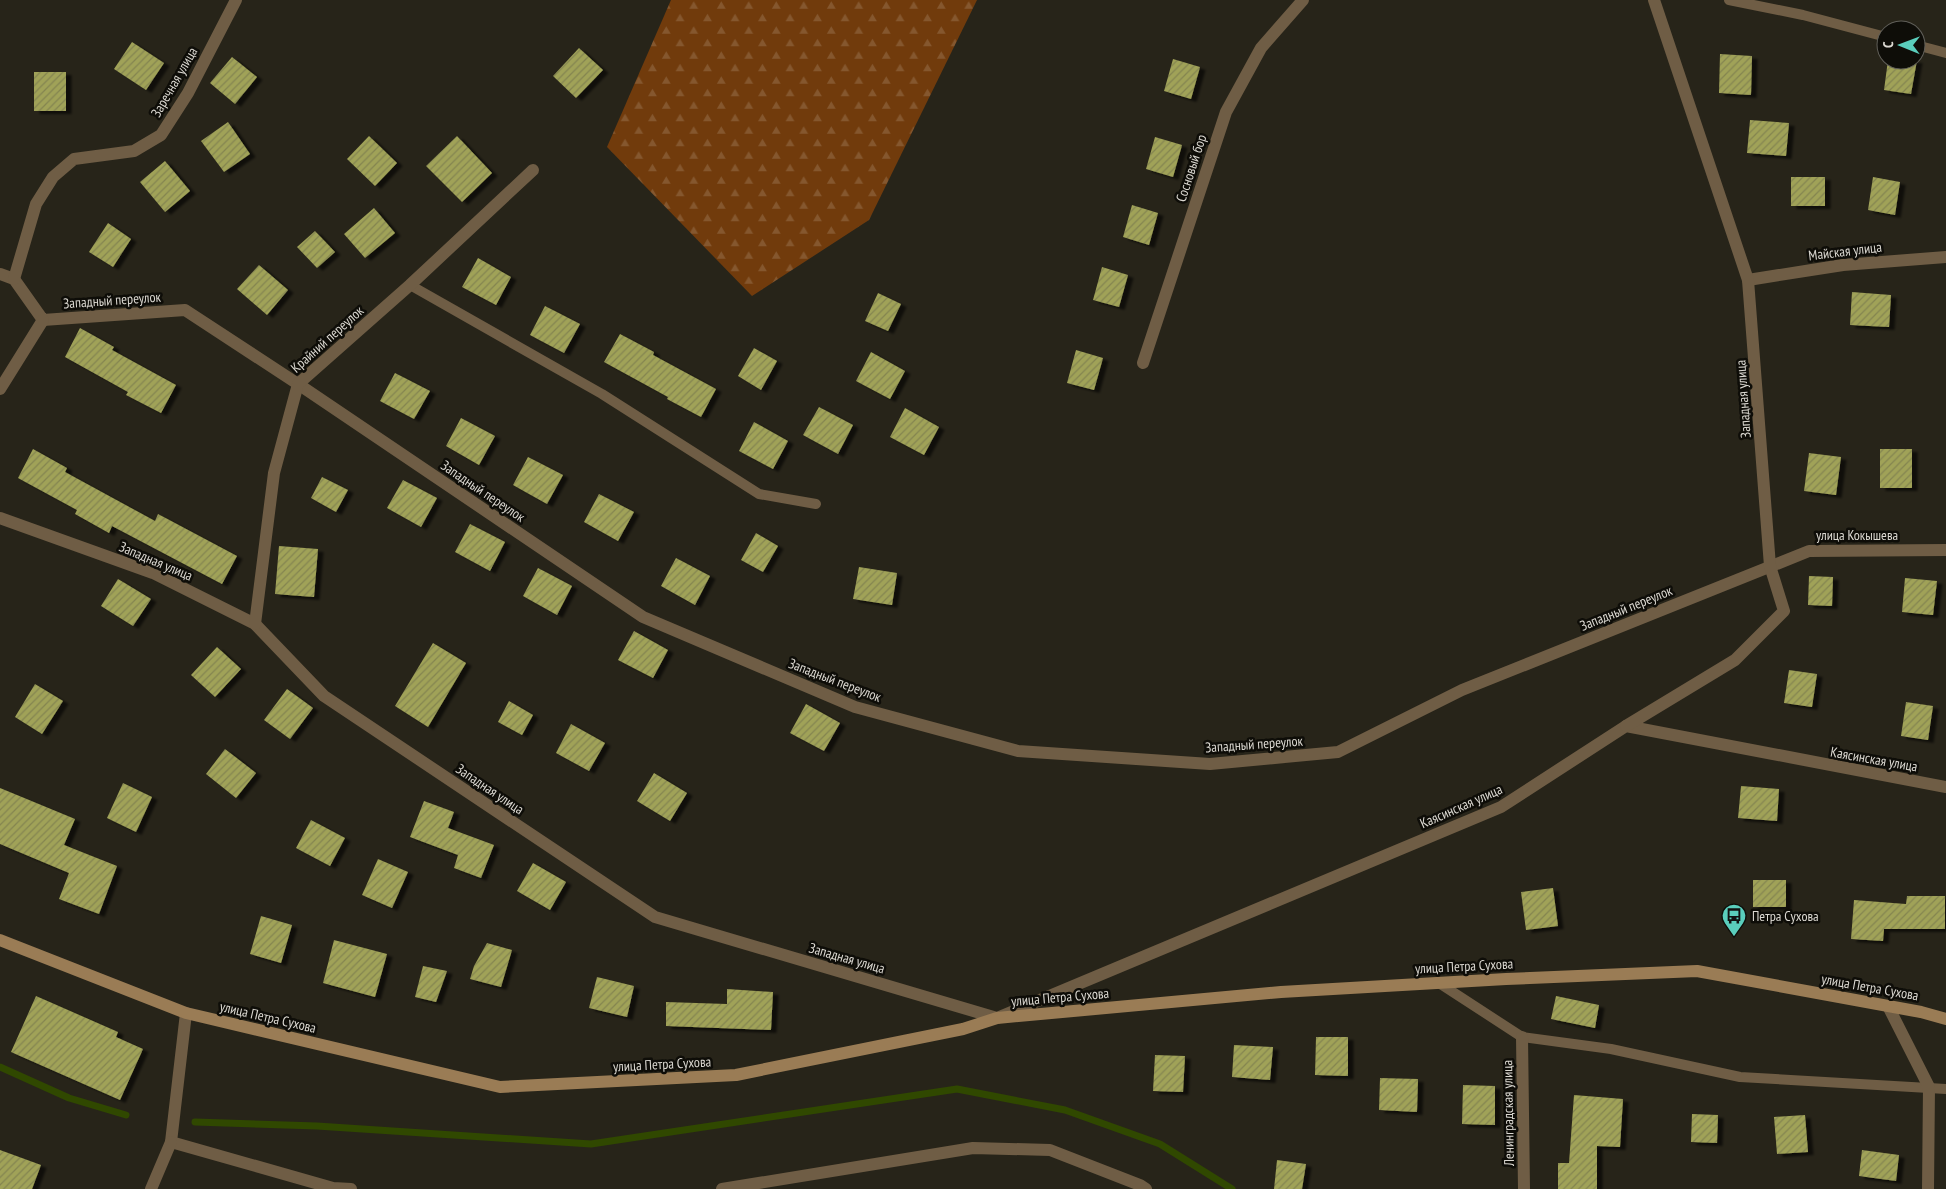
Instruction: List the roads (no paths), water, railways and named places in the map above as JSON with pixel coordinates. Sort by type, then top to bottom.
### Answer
[{"type":"street","name":"Заречная улица","points":[[14,279],[36,204],[54,177],[74,159],[134,151],[161,135],[188,93],[236,0]]},
{"type":"street","name":"Сосновый бор","points":[[1143,363],[1226,112],[1262,48],[1303,0]]},
{"type":"street","name":"Западная улица","points":[[1626,726],[1736,660],[1784,611],[1770,566],[1748,280],[1654,0]]},
{"type":"street","name":"Крайний переулок","points":[[255,624],[274,474],[298,384],[410,285],[534,170]]},
{"type":"street","name":"Майская улица","points":[[1748,280],[1843,265],[1946,257]]},
{"type":"street","points":[[0,274],[14,279],[43,320],[0,389]]},
{"type":"street","name":"Западный переулок","points":[[43,320],[185,310],[643,617],[856,707],[1018,751],[1210,764],[1338,752],[1462,690],[1770,566]]},
{"type":"street","name":"Западная улица","points":[[0,518],[153,573],[255,624],[324,696],[655,917],[997,1018]]},
{"type":"street","name":"улица Кокышева","points":[[1770,566],[1809,551],[1946,550]]},
{"type":"street","name":"Каясинская улица","points":[[997,1018],[1501,807],[1626,726],[1946,787]]},
{"type":"street","name":"улица Петра Сухова","points":[[0,940],[186,1013],[500,1087],[736,1075],[963,1029],[997,1018],[1281,992],[1439,983],[1697,971],[1921,1012],[1946,1019]]},
{"type":"street","points":[[1888,1006],[1929,1087],[1928,1189]]},
{"type":"street","points":[[151,1189],[171,1142],[186,1013]]},
{"type":"street","name":"Ленинградская улица","points":[[1522,1037],[1524,1189]]},
{"type":"street","points":[[171,1142],[333,1189],[351,1189]]},
{"type":"street","points":[[722,1189],[973,1148],[1050,1150],[1146,1189]]},
{"type":"lane","points":[[1729,0],[1803,15],[1876,34]]},
{"type":"lane","points":[[1926,47],[1946,52]]},
{"type":"lane","points":[[410,285],[602,394],[759,494],[816,504]]},
{"type":"lane","points":[[1439,983],[1522,1037],[1612,1049],[1740,1077],[1946,1089]]},
{"type":"waterway","points":[[0,1067],[69,1098],[126,1115]]},
{"type":"waterway","points":[[195,1122],[317,1126],[591,1144],[957,1089],[1065,1110],[1160,1144],[1232,1189]]},
{"type":"place","name":"Петра Сухова","points":[[1734,937]]}]
